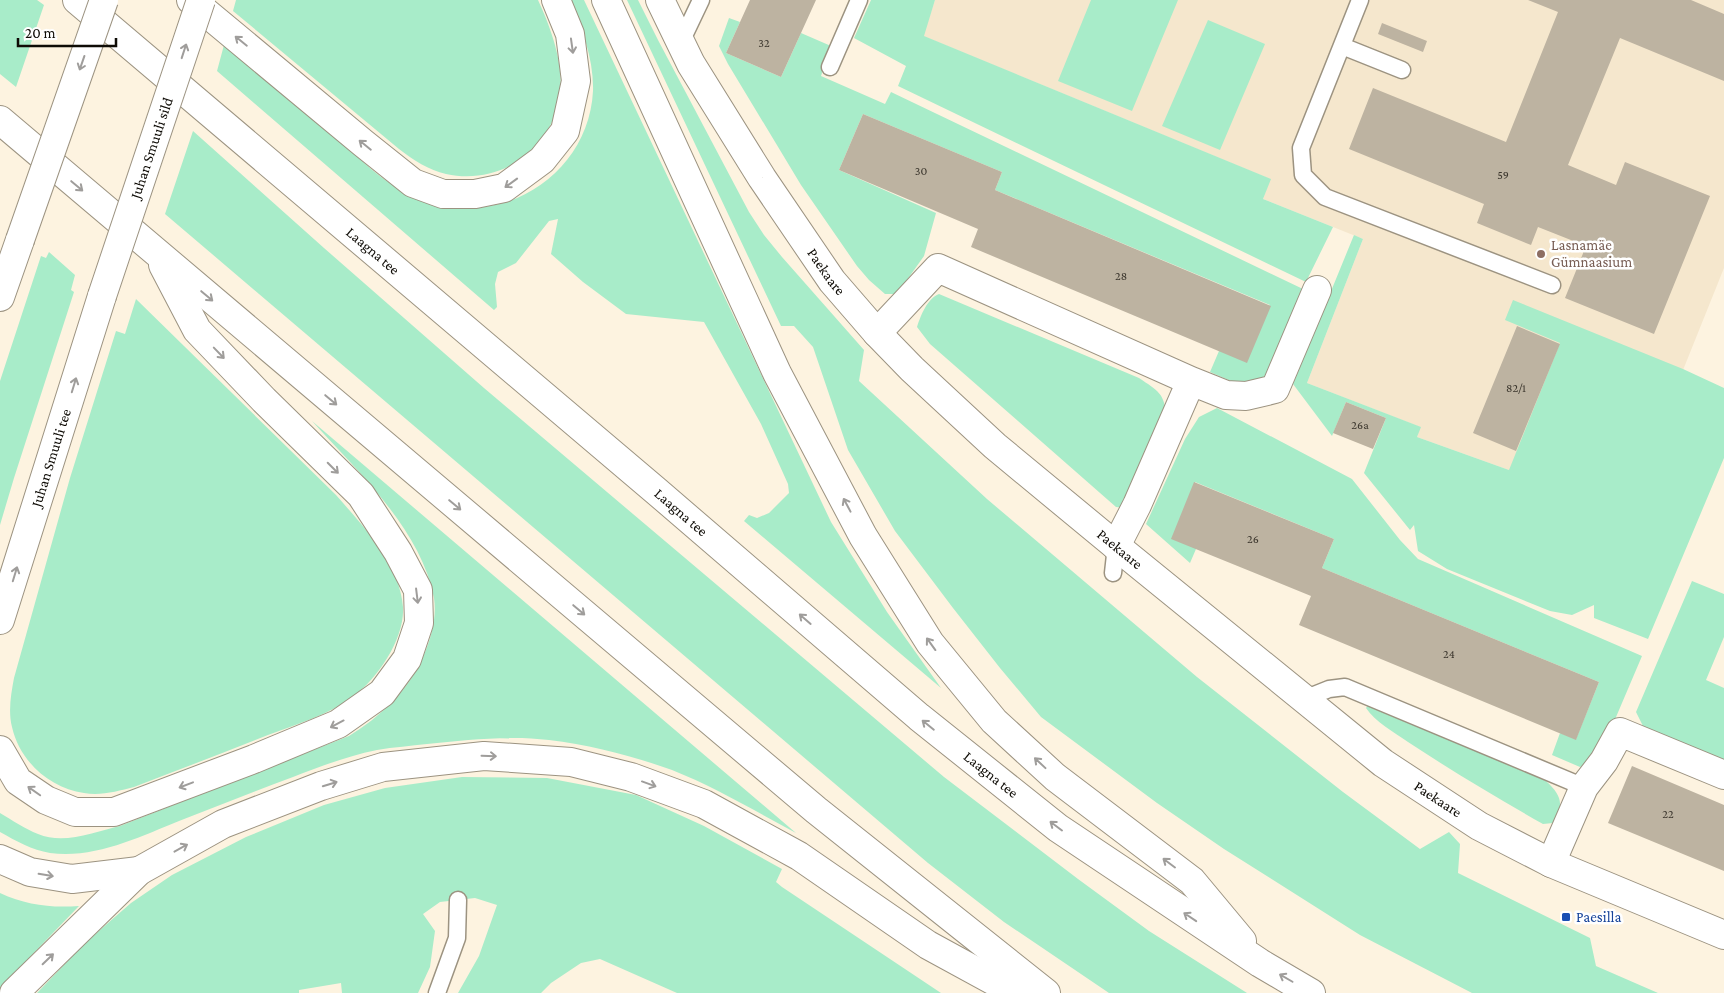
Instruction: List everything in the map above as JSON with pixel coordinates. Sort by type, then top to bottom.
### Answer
[{"type":"main road","name":"Laagna tee","points":[[77,0],[648,484],[919,717],[1058,828],[1260,963],[1312,993]]},
{"type":"main road","points":[[0,297],[104,0]]},
{"type":"main road","points":[[191,0],[362,143],[413,183],[443,194],[475,194],[504,188],[542,160],[565,131],[576,81],[570,34],[556,0]]},
{"type":"main road","name":"Juhan Smuuli sild","points":[[102,296],[201,0]]},
{"type":"main road","points":[[606,0],[777,373],[863,536],[930,643],[994,721],[1055,777],[1192,880],[1260,963]]},
{"type":"main road","name":"Paekaare","points":[[660,0],[691,64],[762,178],[832,280],[877,333],[912,370],[995,446],[1382,762],[1479,826],[1551,864],[1724,935]]},
{"type":"main road","points":[[0,120],[816,810],[1046,993]]},
{"type":"main road","points":[[0,750],[18,780],[46,800],[75,812],[114,812],[254,759],[338,724],[382,693],[407,659],[419,623],[418,590],[398,552],[361,495],[264,400],[197,330],[156,253]]},
{"type":"main road","points":[[877,333],[938,268],[1226,395],[1246,396],[1275,389],[1316,290]]},
{"type":"main road","name":"Juhan Smuuli tee","points":[[0,620],[102,296]]},
{"type":"main road","points":[[1116,546],[1144,489],[1191,380]]},
{"type":"main road","points":[[1551,864],[1584,787],[1604,761],[1620,732],[1724,775]]},
{"type":"main road","points":[[14,993],[138,871],[223,824],[321,786],[383,767],[484,756],[571,762],[631,777],[704,804],[799,856],[928,945],[1016,993]]},
{"type":"main road","points":[[0,859],[30,872],[72,879],[138,871]]},
{"type":"lane","points":[[681,42],[701,0]]},
{"type":"lane","points":[[830,66],[859,0]]},
{"type":"lane","points":[[1360,0],[1300,148],[1302,175],[1326,197],[1552,286]]},
{"type":"lane","points":[[1342,46],[1402,70]]},
{"type":"lane","points":[[1113,573],[1116,546]]},
{"type":"lane","points":[[1304,699],[1330,689],[1345,687],[1584,787]]},
{"type":"lane","points":[[437,993],[457,938],[458,900]]},
{"type":"shaded area","name":"Lasnamäe Gümnaasium","points":[[935,0],[1724,0],[1724,268],[1624,517],[1509,470],[1417,437],[1420,427],[1307,383],[1363,239],[1263,199],[1270,179],[923,36]]},
{"type":"green space","points":[[0,0],[37,0],[44,5],[16,87],[0,74]]},
{"type":"green space","points":[[236,0],[538,0],[552,34],[560,71],[560,95],[555,115],[535,147],[520,160],[504,169],[466,176],[446,174],[433,170],[399,149],[233,11]]},
{"type":"green space","points":[[571,0],[584,0],[831,522],[887,612],[941,688],[744,521],[749,515],[757,518],[769,513],[789,493],[788,484],[761,424],[704,322],[626,314],[583,282],[551,254],[558,219],[549,221],[516,263],[498,272],[495,284],[497,307],[494,310],[217,71],[224,45],[324,127],[377,174],[408,192],[449,207],[483,207],[505,203],[543,183],[559,169],[572,153],[583,134],[590,113],[593,91],[592,68]]},
{"type":"green space","points":[[627,0],[638,0],[749,212],[764,235],[864,350],[859,381],[987,499],[1197,677],[1343,792],[1420,849],[1449,832],[1460,844],[1458,873],[1590,938],[1596,966],[1658,993],[1472,993],[1360,935],[1224,849],[1157,803],[1041,717],[1000,668],[895,531],[848,450],[813,347],[794,326],[781,326]]},
{"type":"green space","points":[[871,0],[935,0],[924,36],[1271,179],[1263,199],[1333,227],[1306,282],[898,86],[906,66],[854,38]]},
{"type":"green space","points":[[1091,0],[1178,0],[1132,111],[1058,81]]},
{"type":"green space","points":[[729,18],[740,22],[726,53],[781,77],[801,33],[831,46],[821,76],[885,104],[891,92],[1303,289],[1266,378],[1255,384],[1231,381],[1210,372],[1219,351],[1270,305],[995,190],[1002,172],[863,114],[839,170],[936,213],[924,256],[897,294],[885,294],[857,266],[801,185],[728,64],[719,46]]},
{"type":"green space","points":[[1208,20],[1265,44],[1220,150],[1162,126]]},
{"type":"green space","points":[[193,131],[484,388],[944,777],[1149,931],[1247,993],[1109,993],[1004,922],[928,863],[165,214]]},
{"type":"green space","points":[[1354,235],[1363,239],[1307,383],[1421,427],[1417,437],[1509,470],[1560,343],[1505,320],[1513,300],[1683,369],[1724,388],[1724,458],[1648,639],[1594,618],[1594,605],[1572,615],[1550,611],[1447,569],[1418,551],[1414,525],[1410,530],[1364,473],[1386,418],[1346,402],[1332,436],[1293,384]]},
{"type":"green space","points":[[49,252],[75,275],[71,290],[74,292],[0,525],[0,381],[41,256],[46,258]]},
{"type":"green space","points":[[939,294],[1139,378],[1159,393],[1164,403],[1166,417],[1125,508],[1116,507],[930,344],[917,327],[928,303]]},
{"type":"green space","points":[[136,299],[336,495],[368,532],[395,576],[403,607],[402,619],[395,644],[381,668],[354,696],[334,709],[134,787],[109,793],[90,794],[60,786],[48,779],[29,762],[16,740],[10,715],[10,702],[14,678],[70,478],[116,331],[125,334]]},
{"type":"green space","points":[[1217,408],[1352,479],[1400,540],[1418,559],[1642,656],[1599,757],[1580,767],[1552,755],[1560,733],[1576,739],[1599,682],[1322,568],[1334,539],[1195,482],[1196,549],[1190,563],[1146,524],[1185,439],[1199,417]]},
{"type":"green space","points":[[312,421],[796,833],[704,784],[672,770],[627,756],[580,745],[519,738],[427,744],[383,749],[356,755],[324,765],[132,840],[84,853],[43,852],[24,845],[0,832],[0,813],[33,832],[48,837],[69,838],[120,826],[349,736],[382,712],[401,692],[417,669],[431,636],[435,606],[427,573],[416,548],[385,502]]},
{"type":"green space","points":[[1692,581],[1724,594],[1724,637],[1706,680],[1724,688],[1724,762],[1643,726],[1636,712]]},
{"type":"green space","points":[[1368,705],[1546,781],[1560,800],[1559,810],[1553,823],[1543,824],[1425,753],[1380,722],[1366,708]]},
{"type":"green space","points":[[462,777],[547,778],[636,795],[704,826],[782,869],[776,882],[782,887],[941,993],[677,993],[600,959],[581,963],[551,983],[541,993],[458,993],[479,956],[497,905],[475,898],[440,902],[423,914],[435,931],[430,967],[418,993],[342,993],[341,983],[299,990],[299,993],[37,993],[85,943],[131,903],[172,875],[246,837],[324,805],[385,788]]},
{"type":"green space","points":[[0,893],[38,905],[79,906],[0,988]]},
{"type":"building","points":[[750,0],[816,0],[781,77],[726,53]]},
{"type":"building","points":[[1528,0],[1691,0],[1724,14],[1724,81],[1620,38],[1568,165],[1616,185],[1625,162],[1710,196],[1654,334],[1565,298],[1586,246],[1538,227],[1531,245],[1477,223],[1484,204],[1349,149],[1373,88],[1506,142],[1558,12]]},
{"type":"building","points":[[1382,23],[1427,41],[1423,52],[1378,34]]},
{"type":"building","points":[[863,114],[1002,172],[995,190],[1271,306],[1247,363],[971,247],[978,229],[839,170]]},
{"type":"building","points":[[1517,326],[1560,344],[1516,451],[1473,433]]},
{"type":"building","points":[[1346,402],[1386,418],[1373,449],[1333,433]]},
{"type":"building","points":[[1194,482],[1334,539],[1322,568],[1599,682],[1576,740],[1299,625],[1311,596],[1171,539]]},
{"type":"building","points":[[1632,766],[1724,805],[1724,871],[1608,823]]},
{"type":"place","name":"Lasnamäe Gümnaasium","points":[[1541,254]]},
{"type":"place","name":"Paesilla","points":[[1566,917]]}]
